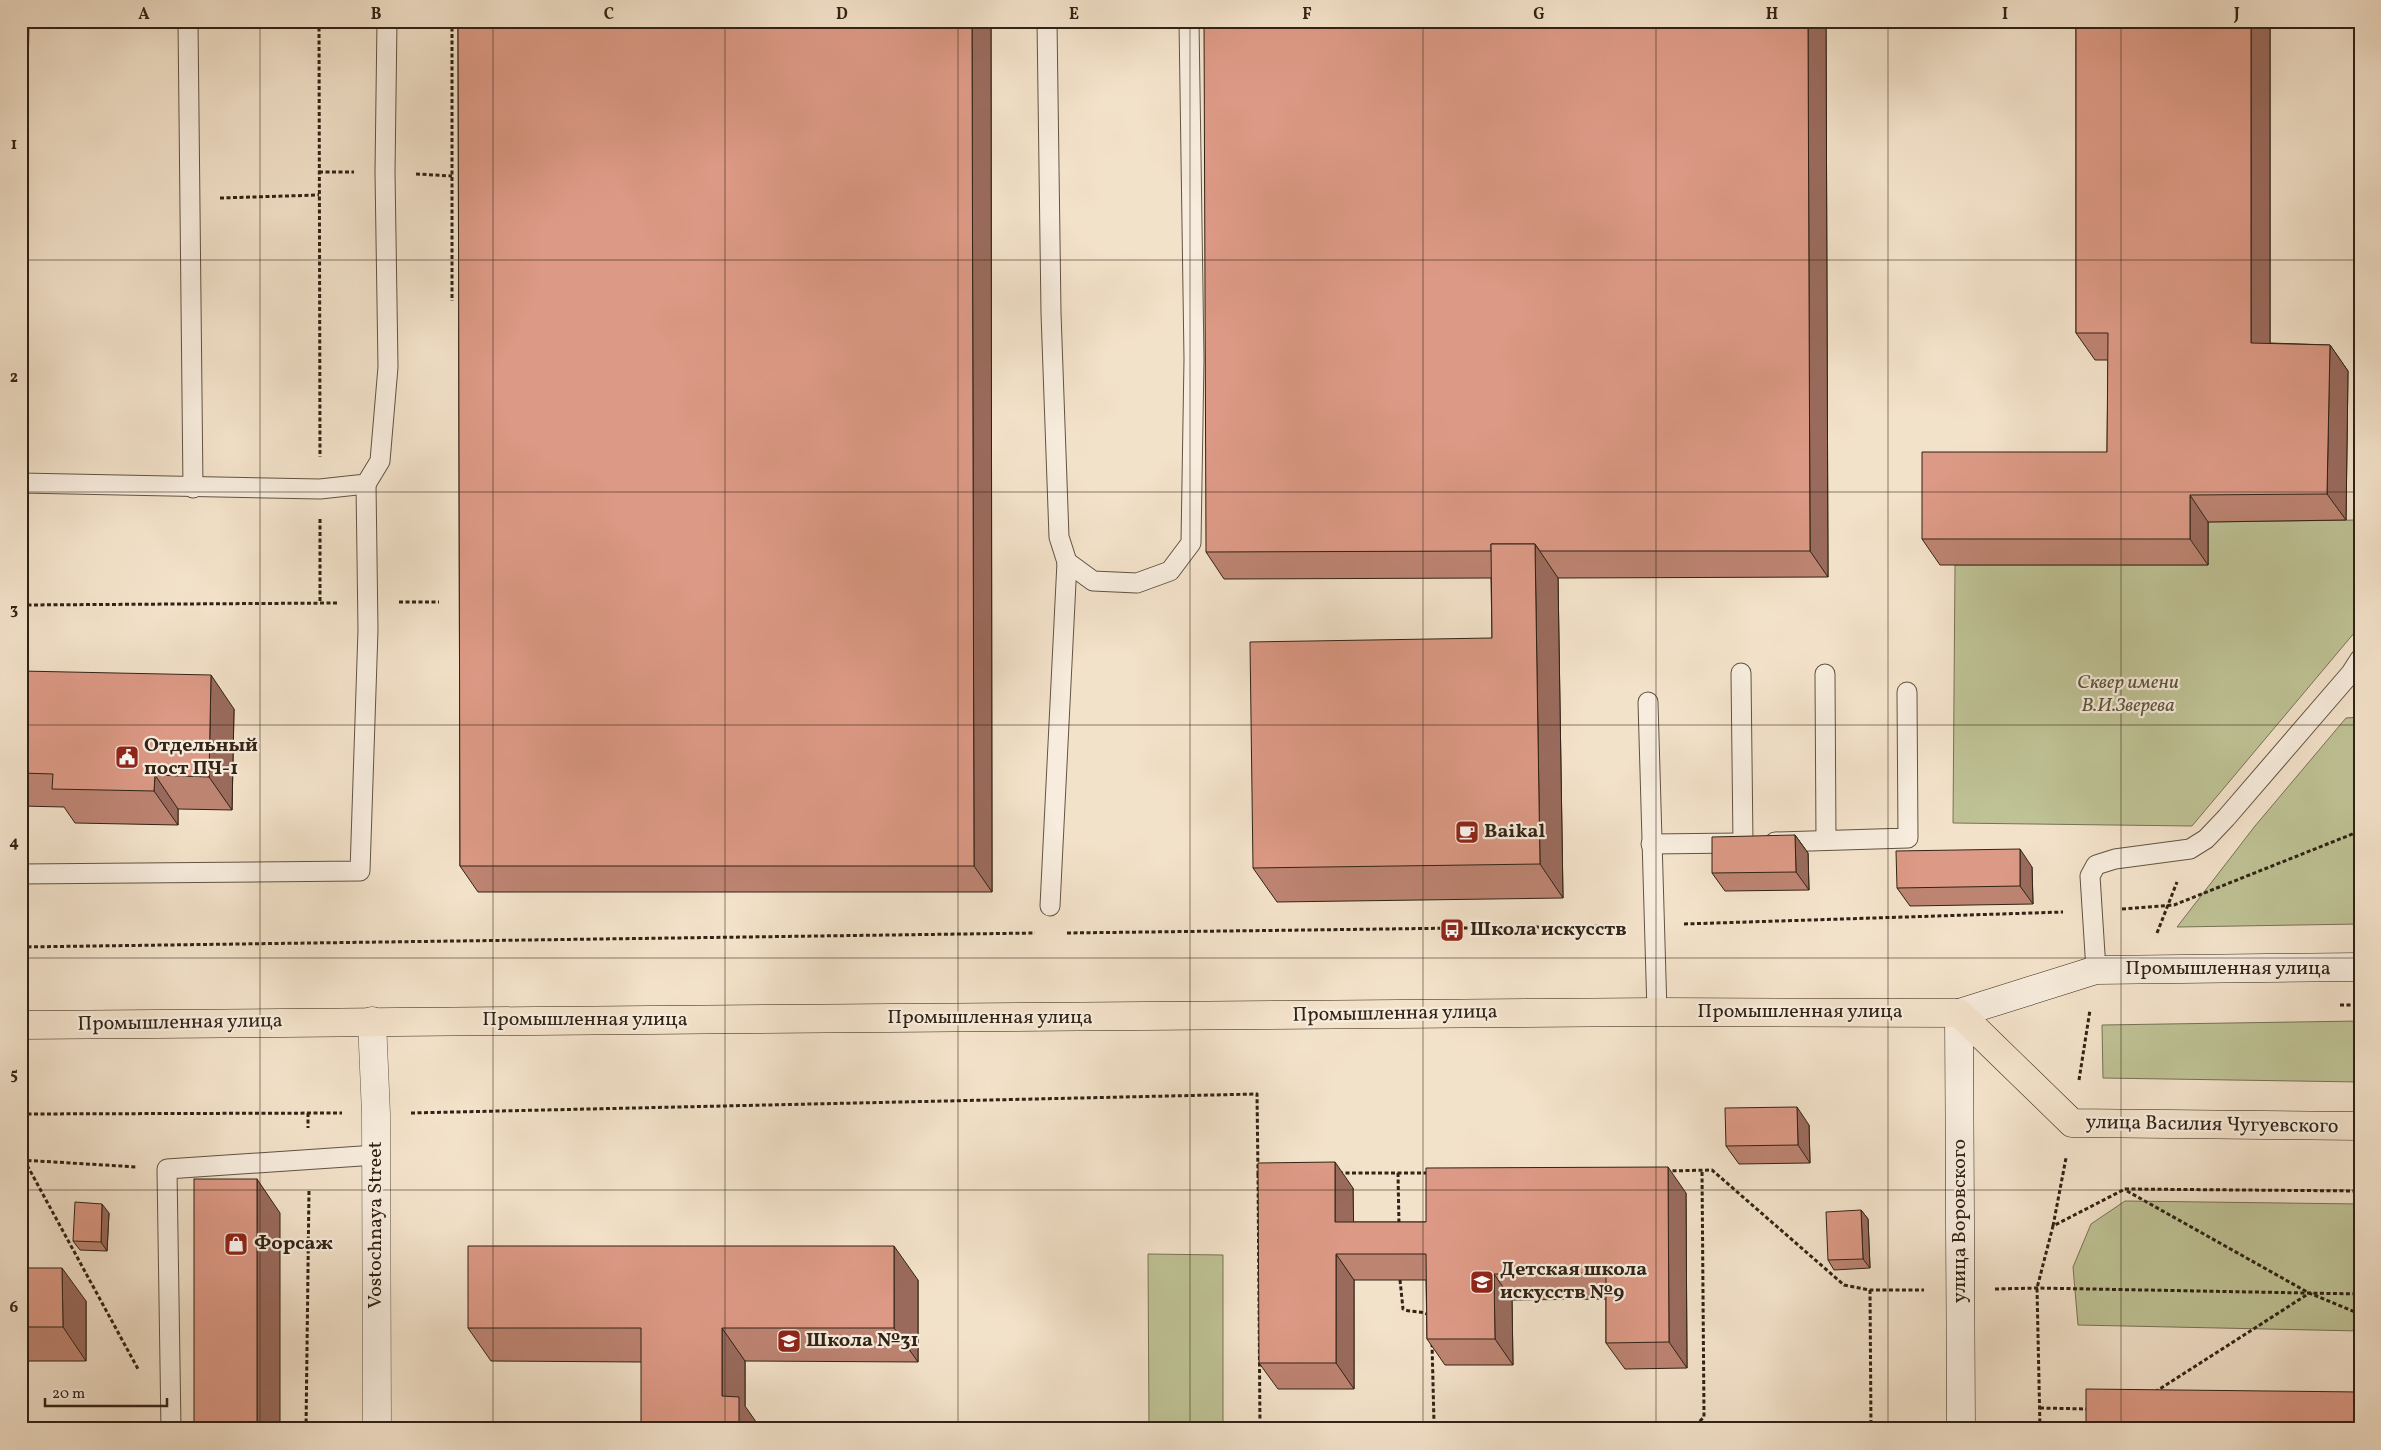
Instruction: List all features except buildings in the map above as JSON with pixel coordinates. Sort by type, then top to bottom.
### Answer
[{"type":"main road","name":"Промышленная улица","points":[[21,1025],[1657,1012],[1959,1013]]},
{"type":"main road","name":"улица Василия Чугуевского","points":[[1959,1013],[2072,1123],[2360,1126]]},
{"type":"street","name":"Промышленная улица","points":[[1959,1013],[2096,970],[2360,968]]},
{"type":"street","name":"улица Воровского","points":[[1959,1013],[1961,1429]]},
{"type":"street","name":"Vostochnaya Street","points":[[372,1021],[376,1114],[377,1429]]},
{"type":"lane","points":[[188,21],[193,488]]},
{"type":"lane","points":[[21,874],[360,871],[368,602],[366,484],[380,461],[388,367],[385,172],[387,21]]},
{"type":"lane","points":[[1047,21],[1051,313],[1059,537],[1067,562],[1050,906]]},
{"type":"lane","points":[[1067,562],[1093,581],[1136,583],[1170,571],[1191,543],[1194,359],[1189,21]]},
{"type":"lane","points":[[21,483],[193,488],[320,489],[366,484]]},
{"type":"lane","points":[[2096,970],[2090,876],[2096,865],[2115,859],[2190,849],[2206,839],[2357,668]]},
{"type":"lane","points":[[1741,673],[1742,843]]},
{"type":"lane","points":[[1826,674],[1826,840]]},
{"type":"lane","points":[[1651,844],[1908,838],[1907,692]]},
{"type":"lane","points":[[1648,702],[1657,1012]]},
{"type":"lane","points":[[171,1429],[167,1169],[376,1155]]},
{"type":"path","points":[[319,21],[320,603]]},
{"type":"path","points":[[452,21],[452,301]]},
{"type":"path","points":[[190,199],[320,195]]},
{"type":"path","points":[[21,605],[439,602]]},
{"type":"path","points":[[2156,933],[2190,849]]},
{"type":"path","points":[[1066,933],[1653,925],[2092,911]]},
{"type":"path","points":[[21,947],[1036,933]]},
{"type":"path","points":[[21,1114],[376,1114],[1257,1094],[1260,1429]]},
{"type":"path","points":[[306,1429],[308,1113]]},
{"type":"path","points":[[21,1154],[142,1377]]},
{"type":"path","points":[[21,1167],[23,1160]]},
{"type":"path","points":[[23,1160],[167,1169]]},
{"type":"path","points":[[1336,1429],[1349,1423],[1698,1422],[1704,1418],[1702,1170]]},
{"type":"path","points":[[1663,1171],[1712,1170],[1844,1285],[1870,1290],[2038,1288],[2360,1294]]},
{"type":"path","points":[[1398,1173],[1399,1230]]},
{"type":"path","points":[[1333,1174],[1438,1173]]},
{"type":"path","points":[[1258,1174],[1267,1174]]},
{"type":"path","points":[[2125,1189],[2309,1293],[2360,1314]]},
{"type":"path","points":[[2040,1429],[2038,1288],[2053,1226],[2125,1189],[2360,1191]]},
{"type":"path","points":[[1400,1280],[1403,1309],[1409,1312],[1422,1311],[1429,1315],[1432,1322]]},
{"type":"path","points":[[1870,1290],[1871,1429]]},
{"type":"path","points":[[2152,1394],[2309,1293]]},
{"type":"path","points":[[1432,1340],[1434,1422]]},
{"type":"path","points":[[2040,1408],[2098,1409]]},
{"type":"green space","name":"Сквер имени В.И.Зверева","points":[[2360,520],[2360,626],[2192,826],[1953,823],[1955,565],[2208,565],[2208,522]]},
{"type":"green space","points":[[2360,717],[2360,924],[2177,927],[2255,826],[2346,718]]},
{"type":"green space","points":[[2360,1021],[2360,1082],[2103,1078],[2102,1025]]},
{"type":"green space","points":[[2125,1201],[2360,1204],[2360,1331],[2078,1325],[2073,1267],[2091,1224]]},
{"type":"green space","points":[[1148,1254],[1223,1255],[1223,1429],[1149,1429]]},
{"type":"place","name":"Отдельный пост ПЧ-1","points":[[127,757]]},
{"type":"place","name":"Baikal","points":[[1467,832]]},
{"type":"place","name":"Школа искусств","points":[[1452,930]]},
{"type":"place","name":"Форсаж","points":[[236,1244]]},
{"type":"place","name":"Детская школа искусств №9","points":[[1482,1282]]},
{"type":"place","name":"Школа №31","points":[[789,1341]]}]
